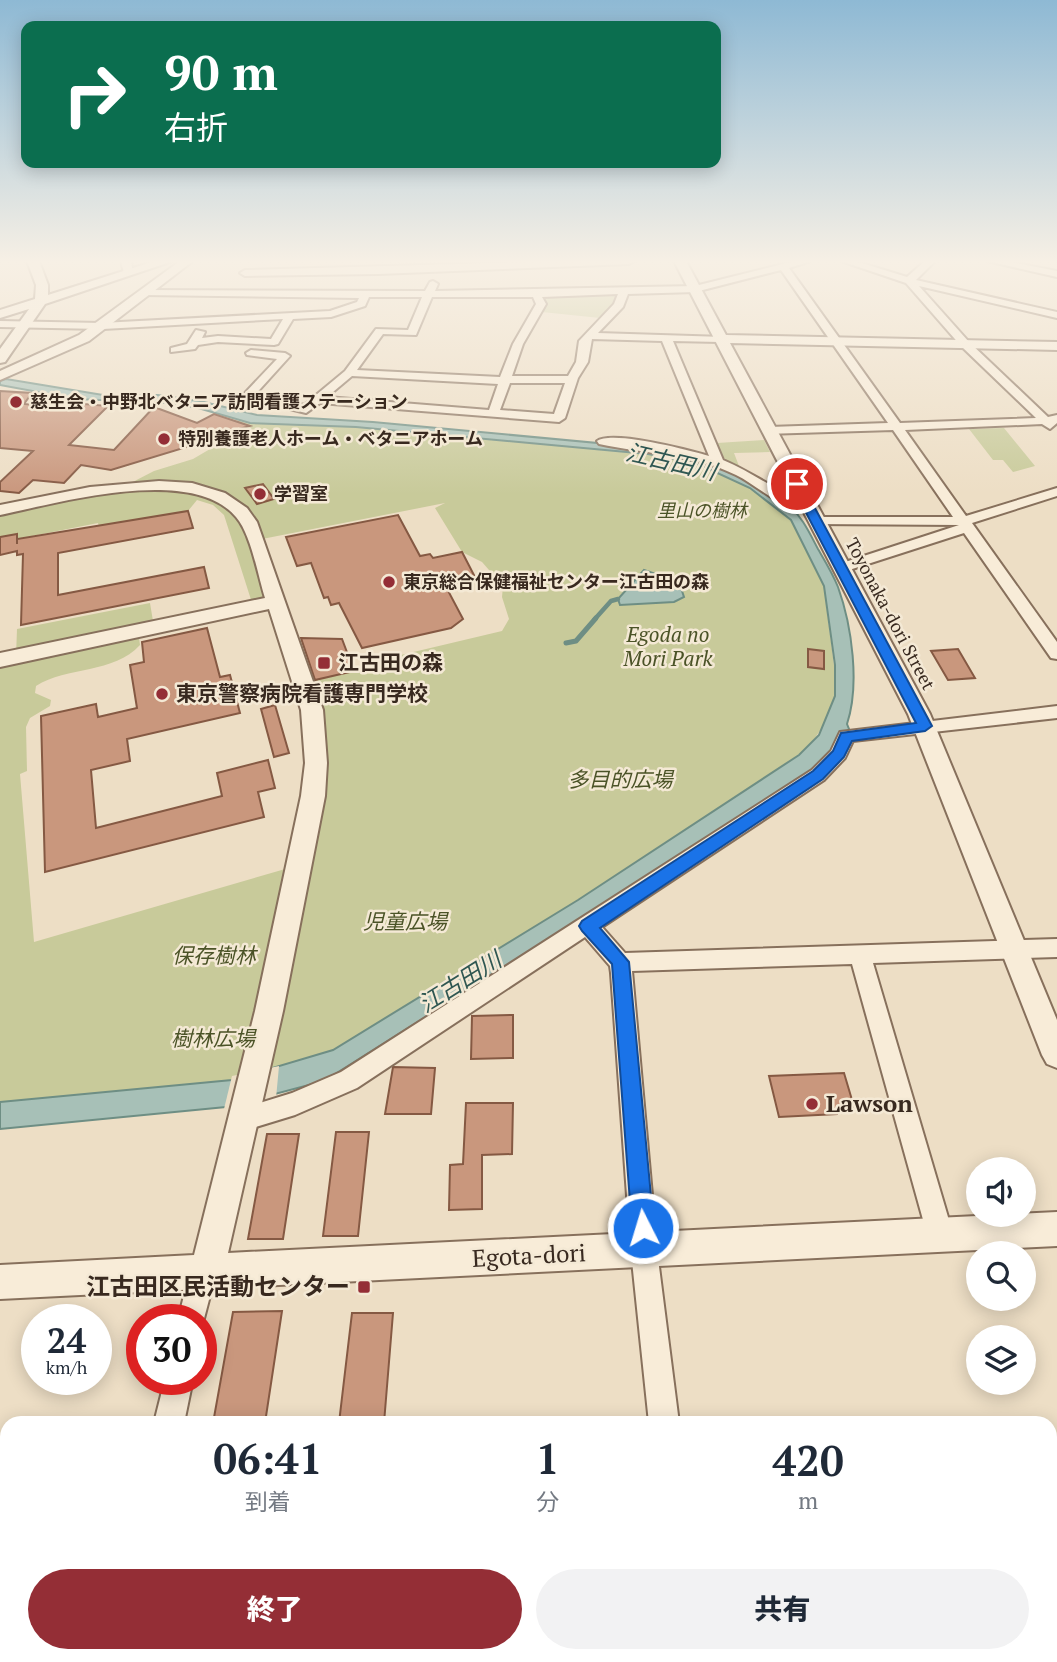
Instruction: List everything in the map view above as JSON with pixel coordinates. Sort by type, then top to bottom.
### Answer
[{"type":"street","points":[[0,359],[15,339]]},
{"type":"street","points":[[0,376],[82,339]]},
{"type":"street","points":[[193,344],[196,339]]},
{"type":"street","points":[[174,350],[218,339],[274,342],[276,339]]},
{"type":"street","points":[[277,403],[306,409],[349,373],[374,339]]},
{"type":"street","points":[[493,414],[522,339]]},
{"type":"street","points":[[318,399],[559,418],[572,379],[582,362],[586,339]]},
{"type":"street","points":[[666,339],[718,463]]},
{"type":"street","points":[[696,339],[1057,346]]},
{"type":"street","name":"Toyonaka-dori Street","points":[[720,339],[925,726],[1057,1055]]},
{"type":"street","points":[[835,339],[1057,653]]},
{"type":"street","points":[[960,339],[1051,420],[1057,429]]},
{"type":"street","points":[[193,344],[285,356],[247,397]]},
{"type":"street","points":[[349,373],[534,381],[572,379]]},
{"type":"street","points":[[769,431],[1051,420]]},
{"type":"street","points":[[603,441],[674,449],[718,463],[755,480],[813,514],[966,524]]},
{"type":"street","points":[[0,510],[123,487],[171,486],[210,494],[236,507],[244,514],[256,541],[312,710],[316,763],[307,825],[245,1114],[196,1304]]},
{"type":"street","points":[[841,568],[1057,492]]},
{"type":"street","points":[[0,660],[277,601]]},
{"type":"street","points":[[245,1114],[295,1104],[349,1080],[818,775],[839,754],[846,736],[1057,712]]},
{"type":"street","points":[[588,926],[620,962],[644,1251],[663,1416]]},
{"type":"street","points":[[620,962],[1057,948]]},
{"type":"street","points":[[860,954],[940,1234]]},
{"type":"street","name":"Egota-dori","points":[[0,1282],[1057,1229]]},
{"type":"street","points":[[171,1416],[175,1395]]},
{"type":"green space","name":"Egoda no Mori Park","points":[[236,420],[250,423],[356,427],[648,454],[698,464],[750,488],[791,520],[823,580],[836,681],[835,697],[828,719],[808,748],[765,778],[578,900],[333,1050],[232,1080],[0,1102],[0,660],[16,657],[17,629],[150,603],[154,627],[138,631],[140,645],[117,661],[62,675],[36,686],[35,693],[51,700],[50,706],[30,718],[26,727],[27,771],[20,774],[34,942],[299,865],[307,825],[303,683],[385,662],[384,659],[502,631],[509,619],[502,597],[503,586],[482,562],[462,552],[435,508],[445,503],[257,540],[277,601],[253,606],[224,515],[213,505],[197,500],[188,511],[99,527],[98,523],[17,539],[16,534],[0,537],[0,510],[123,487],[154,471],[193,459],[244,429]]},
{"type":"green space","points":[[1004,428],[1035,466],[1013,472],[1003,460],[993,460],[969,429]]},
{"type":"green space","points":[[764,440],[770,452],[734,453],[739,466],[725,461],[717,443]]},
{"type":"water","name":"江古田川","points":[[6,379],[103,395],[158,395],[200,401],[257,415],[373,422],[651,448],[705,461],[741,475],[793,509],[834,577],[843,602],[853,656],[853,692],[847,724],[849,729],[841,743],[807,777],[324,1081],[226,1107],[0,1129],[0,1102],[232,1080],[333,1050],[578,900],[799,755],[819,735],[835,696],[835,665],[824,586],[791,520],[750,488],[698,464],[648,454],[356,427],[250,423],[171,403],[76,399],[0,385],[0,381]]},
{"type":"water","points":[[644,570],[679,582],[684,597],[674,602],[620,605],[618,599]]},
{"type":"pier","points":[[279,1066],[276,1098],[224,1109],[232,1076]]},
{"type":"building","points":[[0,391],[32,393],[24,404],[78,409],[84,404],[108,406],[69,445],[114,450],[154,407],[197,423],[214,414],[250,426],[188,443],[190,446],[111,470],[81,465],[64,483],[33,480],[19,493],[0,491],[0,482],[33,451],[0,448]]},
{"type":"building","name":"学習室","points":[[263,484],[274,499],[257,504],[245,488]]},
{"type":"building","points":[[188,511],[193,528],[58,553],[58,595],[204,567],[209,588],[21,625],[23,554],[17,555],[17,551],[0,555],[0,537],[17,534],[17,539]]},
{"type":"building","name":"東京総合保健福祉センター江古田の森","points":[[398,515],[420,556],[430,554],[433,558],[462,552],[476,579],[445,585],[463,619],[451,628],[362,648],[339,603],[331,605],[328,597],[324,598],[311,563],[297,566],[286,537]]},
{"type":"building","points":[[207,628],[220,677],[230,675],[240,713],[127,739],[130,761],[91,770],[96,828],[222,796],[217,773],[268,760],[275,788],[258,792],[264,817],[45,872],[41,716],[96,704],[98,717],[137,708],[130,665],[144,662],[142,642]]},
{"type":"building","name":"江古田の森","points":[[301,638],[342,639],[354,671],[315,680]]},
{"type":"building","points":[[808,649],[824,651],[824,669],[808,667]]},
{"type":"building","points":[[958,649],[975,678],[948,680],[931,651]]},
{"type":"building","points":[[275,705],[289,753],[274,757],[261,709]]},
{"type":"building","points":[[513,1015],[513,1058],[471,1059],[472,1016]]},
{"type":"building","points":[[393,1067],[435,1068],[431,1114],[385,1114]]},
{"type":"building","points":[[844,1073],[855,1110],[837,1111],[837,1114],[779,1117],[769,1076]]},
{"type":"building","points":[[466,1103],[513,1103],[512,1154],[482,1155],[482,1209],[449,1210],[450,1165],[463,1164]]},
{"type":"building","points":[[336,1132],[369,1132],[358,1236],[323,1236]]},
{"type":"building","points":[[267,1134],[299,1134],[283,1239],[248,1239]]},
{"type":"building","points":[[282,1311],[266,1416],[214,1416],[233,1312]]},
{"type":"building","points":[[352,1313],[393,1313],[385,1416],[340,1416]]},
{"type":"waterway","points":[[594,620],[611,601],[618,599]]},
{"type":"waterway","points":[[566,643],[576,641],[596,618]]},
{"type":"place","name":"慈生会・中野北ベタニア訪問看護ステーション","points":[[16,402]]},
{"type":"place","name":"特別養護老人ホーム・ベタニアホーム","points":[[164,439]]},
{"type":"place","name":"学習室","points":[[260,494]]},
{"type":"place","name":"東京総合保健福祉センター江古田の森","points":[[389,582]]},
{"type":"place","name":"江古田の森","points":[[324,663]]},
{"type":"place","name":"東京警察病院看護専門学校","points":[[162,694]]},
{"type":"place","name":"Lawson","points":[[812,1104]]},
{"type":"place","name":"江古田区民活動センター","points":[[364,1287]]},
{"type":"route","points":[[643,1228],[620,962],[588,926],[818,775],[839,754],[846,736],[925,726],[797,484]]},
{"type":"park label","name":"里山の樹林","points":[[702,511]]},
{"type":"park label","name":"多目的広場","points":[[620,780]]},
{"type":"park label","name":"児童広場","points":[[405,922]]},
{"type":"park label","name":"保存樹林","points":[[214,956]]},
{"type":"park label","name":"樹林広場","points":[[213,1039]]}]
